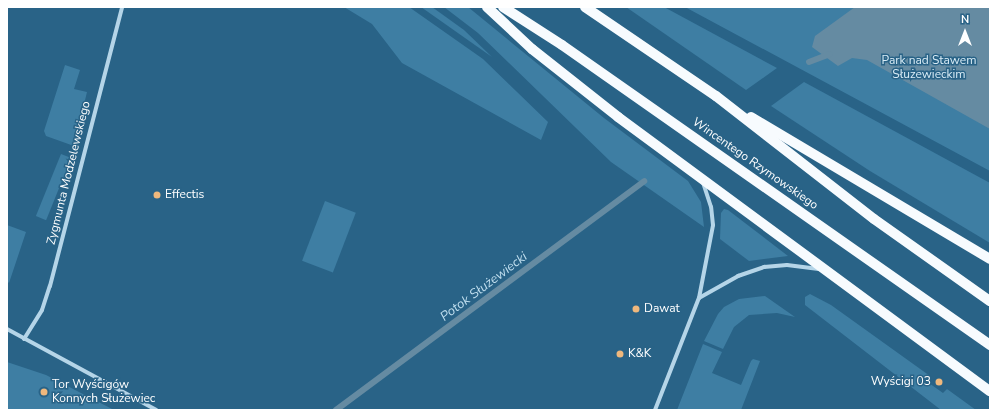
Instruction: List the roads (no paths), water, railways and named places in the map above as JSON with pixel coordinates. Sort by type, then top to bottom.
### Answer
[{"type":"main road","points":[[487,7],[532,49],[824,270],[990,391]]},
{"type":"main road","name":"Wincentego Rzymowskiego","points":[[503,7],[569,49],[990,345]]},
{"type":"main road","points":[[585,7],[716,96],[990,259]]},
{"type":"main road","points":[[716,96],[874,219],[990,301]]},
{"type":"street","name":"Zygmunta Modzelewskiego","points":[[24,339],[42,310],[50,286],[122,7]]},
{"type":"street","points":[[655,410],[699,298],[713,225],[711,207],[701,178]]},
{"type":"street","points":[[699,298],[733,279],[764,267],[787,265],[824,270]]},
{"type":"street","points":[[7,329],[156,410]]},
{"type":"waterway","name":"Potok Służewiecki","points":[[809,62],[830,54]]},
{"type":"waterway","name":"Potok Służewiecki","points":[[336,410],[644,181]]},
{"type":"place","name":"Effectis","points":[[157,195]]},
{"type":"place","name":"Dawat","points":[[636,309]]},
{"type":"place","name":"K&K","points":[[620,354]]},
{"type":"place","name":"Wyścigi 03","points":[[939,382]]},
{"type":"place","name":"Tor Wyścigów Konnych Służewiec","points":[[44,392]]},
{"type":"park label","name":"Park nad Stawem Służewieckim","points":[[929,68]]}]
